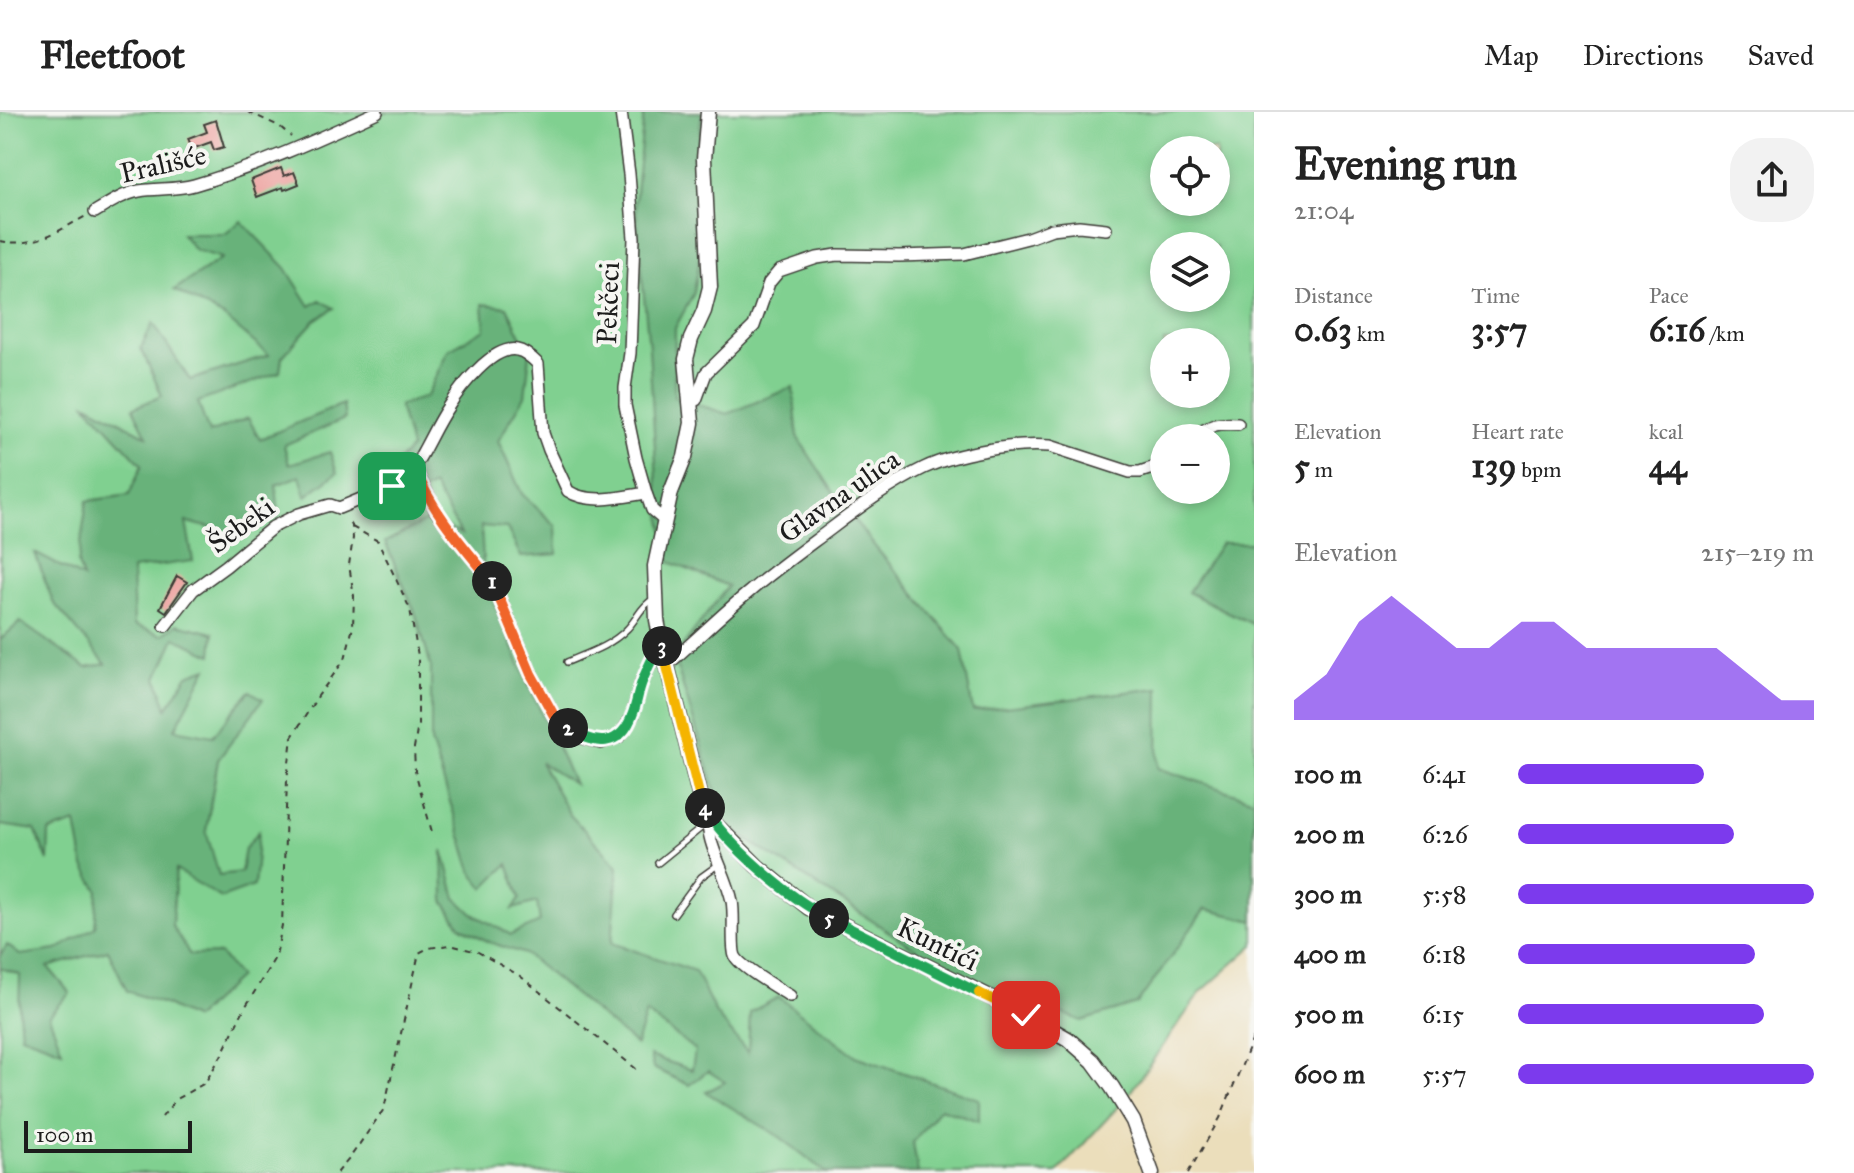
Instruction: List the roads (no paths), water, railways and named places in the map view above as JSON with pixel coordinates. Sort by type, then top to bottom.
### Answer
[{"type":"street","name":"Prališće","points":[[95,212],[137,191],[190,186],[217,177],[377,112]]},
{"type":"street","name":"Pekčeci","points":[[621,112],[634,238],[625,405],[646,493],[652,510],[665,521]]},
{"type":"street","points":[[646,493],[610,498],[583,497],[568,491],[543,433],[538,364],[518,350],[501,352],[480,367],[448,407],[414,467],[436,511],[492,581],[531,674],[557,721],[580,737],[601,743],[620,736],[632,717],[641,683],[661,641],[655,566],[671,492],[685,457],[692,423],[686,359],[710,287],[704,159],[708,112]]},
{"type":"street","points":[[691,402],[696,400],[706,373],[754,326],[769,283],[779,271],[837,255],[964,254],[1052,229],[1079,226],[1106,229]]},
{"type":"street","points":[[1214,424],[1238,424]]},
{"type":"street","name":"Glavna ulica","points":[[667,665],[749,592],[873,497],[925,468],[964,455],[1037,445],[1050,446],[1130,472],[1150,469]]},
{"type":"street","name":"Šebeki","points":[[165,626],[193,590],[273,527],[299,514],[330,505],[339,508],[392,486],[414,467]]},
{"type":"street","name":"Kuntići","points":[[661,641],[700,798],[729,886],[733,905],[734,954],[742,965],[790,996]]},
{"type":"street","name":"Kuntići","points":[[707,818],[757,866],[809,908],[1026,1015],[1068,1039],[1093,1061],[1112,1087],[1133,1121],[1152,1173]]},
{"type":"lane","points":[[567,662],[605,645],[624,632],[645,604],[656,597]]},
{"type":"lane","points":[[658,863],[707,818]]},
{"type":"lane","points":[[674,914],[701,877],[719,863]]}]
